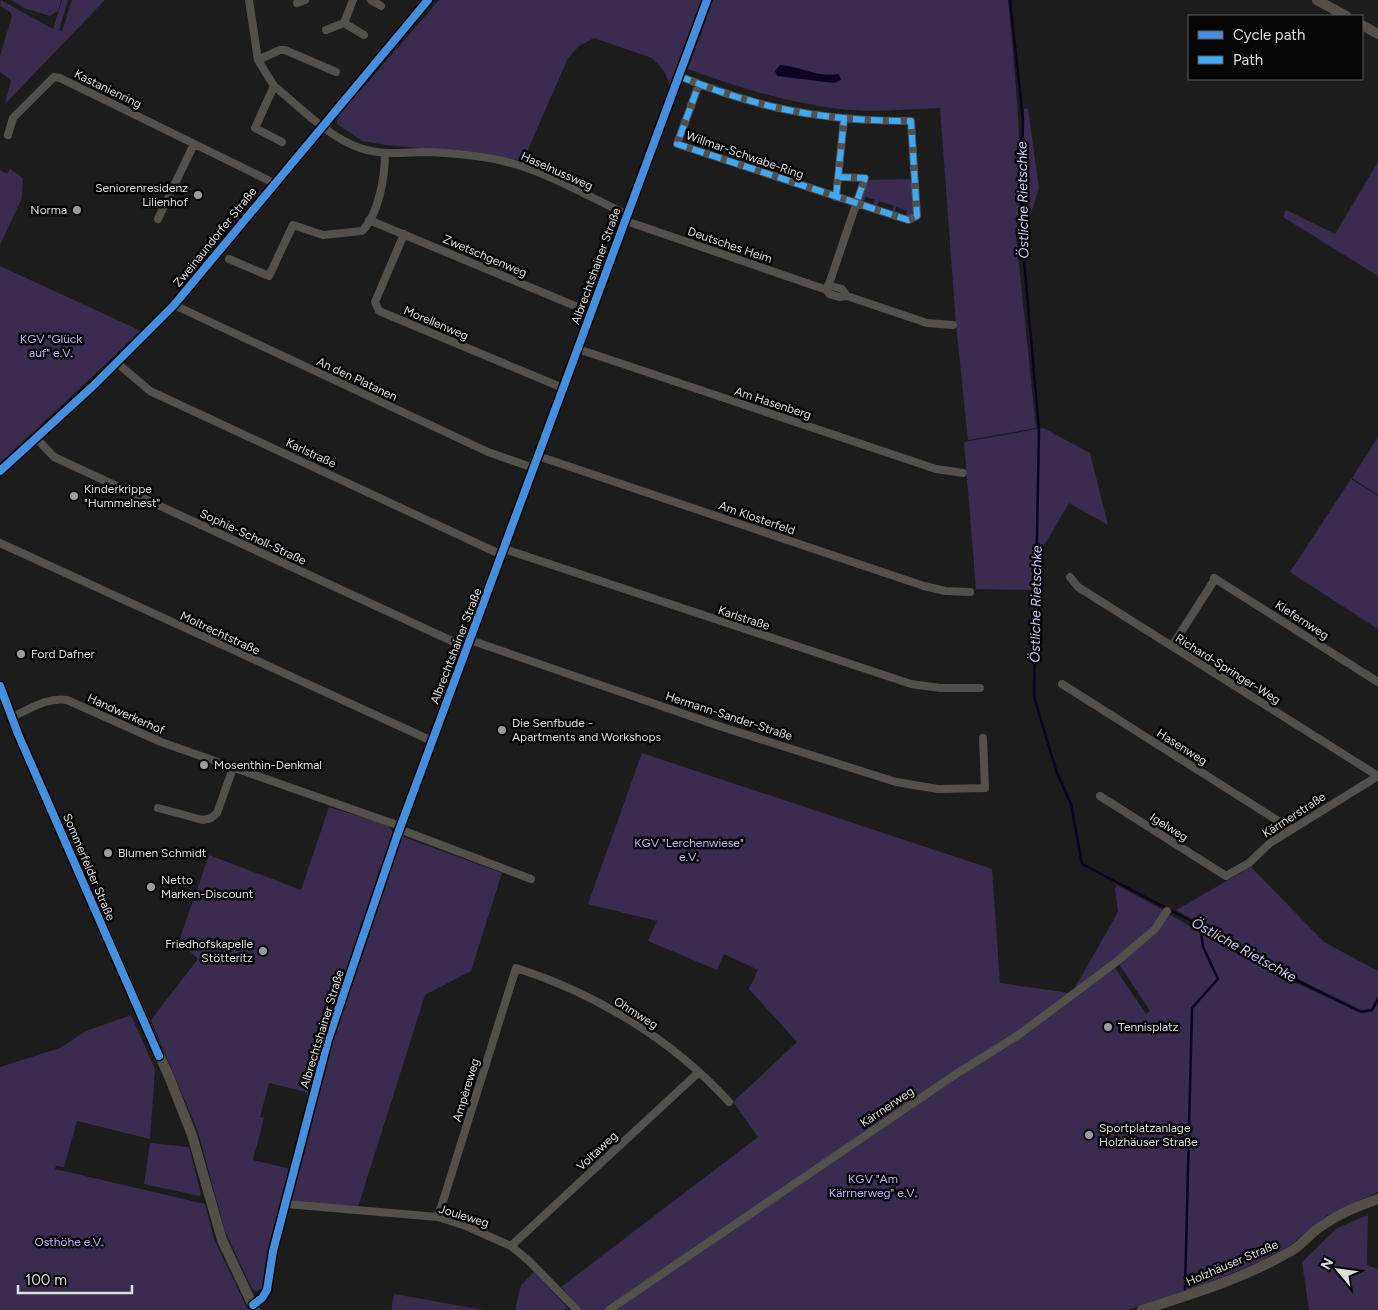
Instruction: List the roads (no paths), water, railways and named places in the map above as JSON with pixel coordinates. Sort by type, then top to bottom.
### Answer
[{"type":"main road","name":"Zweinaundorfer Straße","points":[[0,471],[117,363],[174,305],[428,0]]},
{"type":"main road","points":[[1317,0],[1344,15]]},
{"type":"main road","points":[[1363,26],[1378,34]]},
{"type":"main road","name":"Sommerfelder Straße","points":[[0,686],[170,1079],[192,1136],[222,1240],[254,1308]]},
{"type":"main road","name":"Holzhäuser Straße","points":[[1142,1310],[1190,1295],[1264,1265],[1293,1250],[1327,1222],[1378,1199]]},
{"type":"street","points":[[249,0],[258,60],[284,50],[336,72]]},
{"type":"street","points":[[326,30],[344,23],[353,0]]},
{"type":"street","points":[[370,0],[381,6]]},
{"type":"street","name":"Albrechtshainer Straße","points":[[254,1308],[267,1290],[273,1251],[328,1040],[400,828],[592,313],[706,0]]},
{"type":"street","points":[[344,23],[364,35]]},
{"type":"street","name":"Haselnussweg","points":[[258,60],[274,86],[350,144],[385,153],[423,152],[475,156],[504,161],[530,169],[627,218]]},
{"type":"street","name":"Willmar-Schwabe-Ring","points":[[678,76],[776,109],[844,120],[911,121],[917,216],[908,220],[836,198],[677,144],[699,84]]},
{"type":"street","name":"Kastanienring","points":[[8,135],[13,118],[54,77],[60,78],[274,183]]},
{"type":"street","points":[[274,86],[254,128],[282,142]]},
{"type":"street","points":[[836,198],[844,120]]},
{"type":"street","points":[[158,219],[194,144]]},
{"type":"street","points":[[229,259],[269,276],[293,225],[320,235],[362,231],[369,220],[382,187],[385,153]]},
{"type":"street","points":[[828,287],[864,178],[838,177]]},
{"type":"street","name":"Deutsches Heim","points":[[627,218],[828,287],[828,294],[839,297],[846,296],[928,323],[953,326]]},
{"type":"street","name":"Zwetschgenweg","points":[[369,220],[592,313]]},
{"type":"street","name":"Morellenweg","points":[[404,234],[375,302],[379,311],[563,388]]},
{"type":"street","name":"An den Platanen","points":[[174,305],[488,452],[534,468]]},
{"type":"street","name":"Am Hasenberg","points":[[578,349],[936,469],[963,473]]},
{"type":"street","name":"Karlstraße","points":[[117,363],[150,391],[503,552],[911,684],[940,688],[980,688]]},
{"type":"street","name":"Sophie-Scholl-Straße","points":[[36,438],[54,457],[469,644]]},
{"type":"street","name":"Am Klosterfeld","points":[[538,456],[924,586],[944,591],[970,592]]},
{"type":"street","name":"Moltrechtstraße","points":[[0,543],[432,741]]},
{"type":"street","name":"Richard-Springer-Weg","points":[[1070,577],[1078,587],[1378,776]]},
{"type":"street","name":"Kiefernweg","points":[[1172,646],[1215,578],[1378,682]]},
{"type":"street","name":"Hermann-Sander-Straße","points":[[469,644],[896,782],[938,789],[985,788],[983,738]]},
{"type":"street","name":"Hasenweg","points":[[1062,684],[1292,829]]},
{"type":"street","name":"Handwerkerhof","points":[[12,717],[45,702],[56,699],[67,700],[161,742],[400,828]]},
{"type":"street","points":[[158,808],[203,820],[211,818],[217,813],[233,768]]},
{"type":"street","name":"Kärrnerstraße","points":[[1226,876],[1252,862],[1258,852],[1292,829],[1378,776]]},
{"type":"street","name":"Igelweg","points":[[1100,796],[1226,876]]},
{"type":"street","points":[[400,828],[531,879]]},
{"type":"street","name":"Kärrnerweg","points":[[609,1310],[953,1076],[1017,1036],[1114,963],[1155,929],[1167,911]]},
{"type":"street","name":"Ohmweg","points":[[516,968],[541,976],[593,1000],[649,1034],[699,1072],[729,1102]]},
{"type":"street","name":"Ampèreweg","points":[[438,1218],[516,968]]},
{"type":"street","name":"Voltaweg","points":[[511,1246],[699,1072]]},
{"type":"street","name":"Jouleweg","points":[[286,1204],[438,1218],[466,1226],[511,1246],[529,1261],[577,1310]]},
{"type":"waterway","name":"Östliche Rietschke","points":[[1010,0],[1023,119],[1021,227],[1039,429],[1034,697],[1057,773],[1071,804],[1082,864],[1220,936],[1258,961],[1361,1012],[1372,1010],[1378,999]]},
{"type":"waterway","points":[[1185,1290],[1192,1008],[1218,979],[1203,947],[1201,932]]},
{"type":"place","name":"Seniorenresidenz Lilienhof","points":[[198,195]]},
{"type":"place","name":"Norma","points":[[77,210]]},
{"type":"place","name":"Kinderkrippe \"Hummelnest\"","points":[[74,496]]},
{"type":"place","name":"Ford Dafner","points":[[21,654]]},
{"type":"place","name":"Die Senfbude - Apartments and Workshops","points":[[502,730]]},
{"type":"place","name":"Mosenthin-Denkmal","points":[[204,765]]},
{"type":"place","name":"Blumen Schmidt","points":[[108,853]]},
{"type":"place","name":"Netto Marken-Discount","points":[[151,887]]},
{"type":"place","name":"Friedhofskapelle Stötteritz","points":[[263,951]]},
{"type":"place","name":"Tennisplatz","points":[[1108,1027]]},
{"type":"place","name":"Sportplatzanlage Holzhäuser Straße","points":[[1089,1135]]},
{"type":"park label","name":"KGV \"Glück auf\" e.V.","points":[[51,346]]},
{"type":"park label","name":"KGV \"Lerchenwiese\" e.V.","points":[[689,850]]},
{"type":"park label","name":"KGV \"Am Kärrnerweg\" e.V.","points":[[873,1186]]},
{"type":"park label","name":"Osthöhe e.V.","points":[[69,1242]]}]
